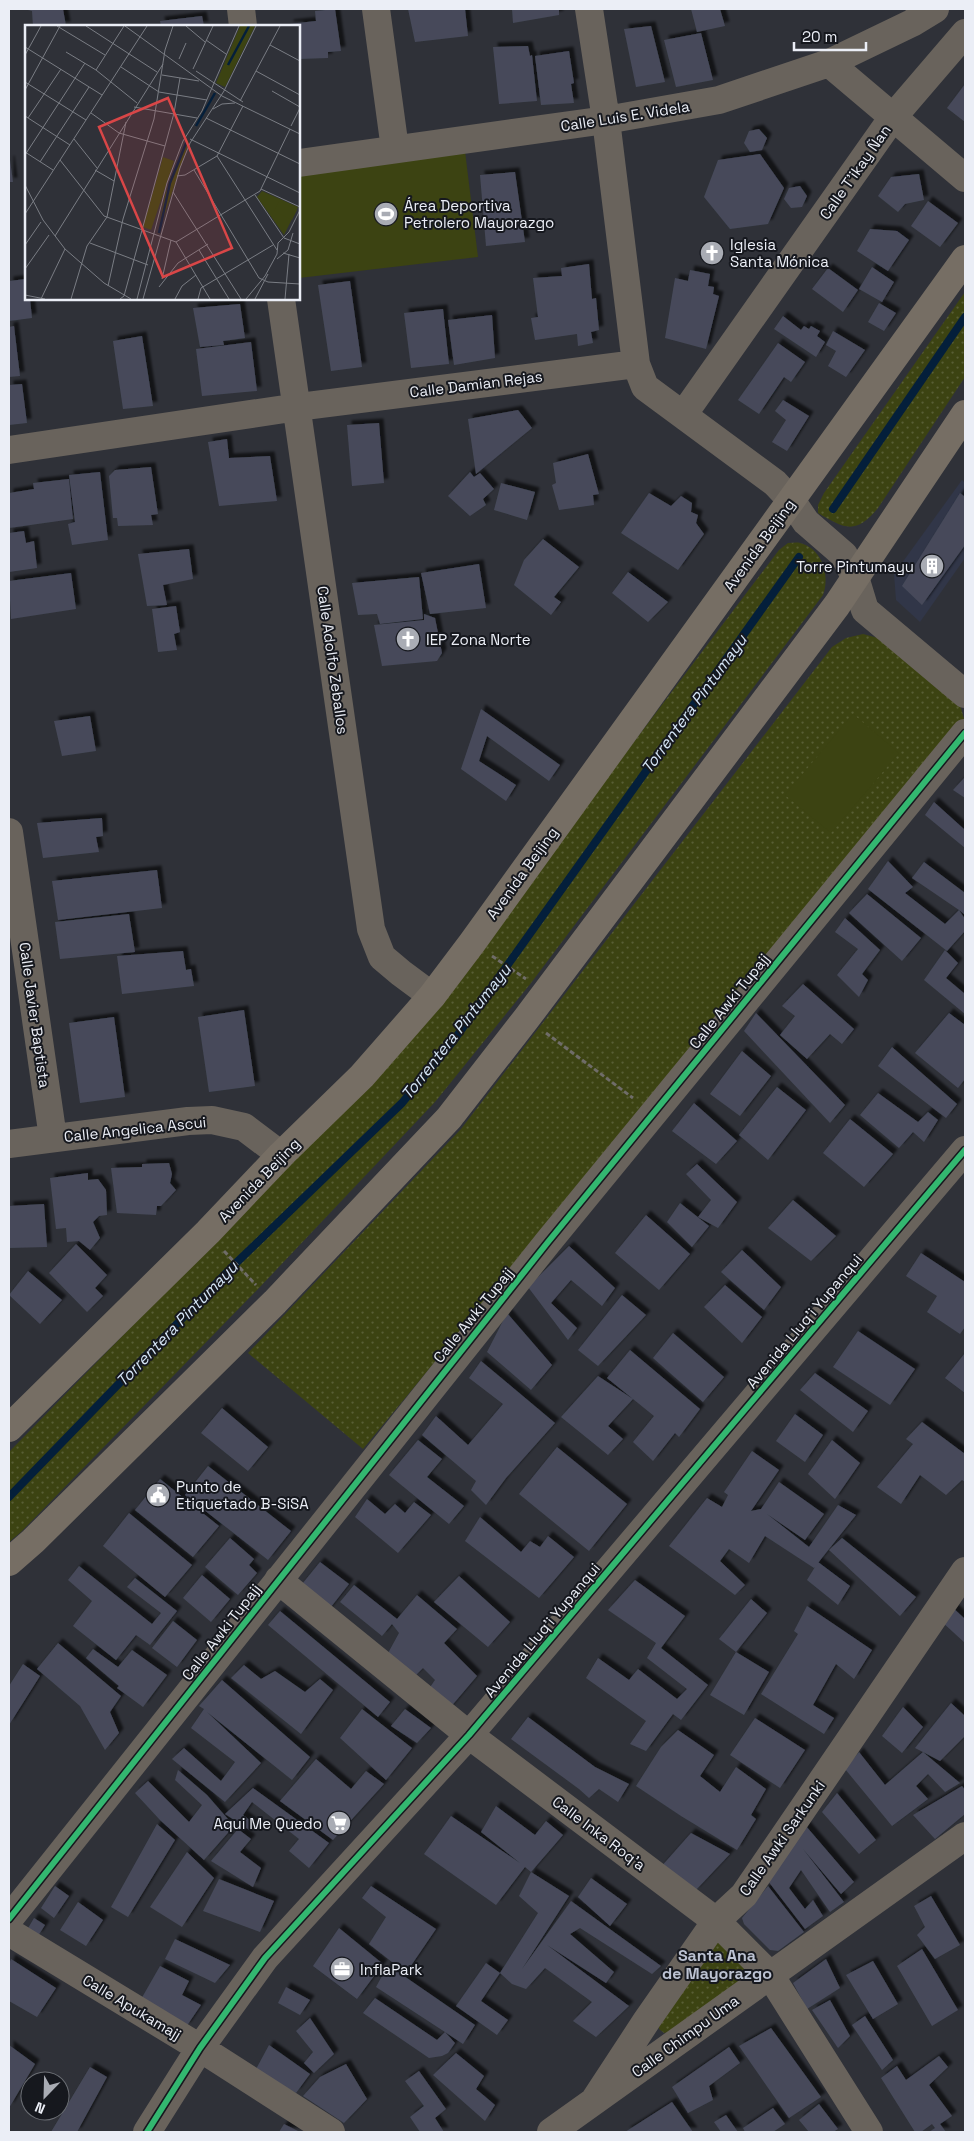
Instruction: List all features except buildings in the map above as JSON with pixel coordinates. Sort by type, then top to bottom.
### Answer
[{"type":"main road","name":"Avenida Beijing","points":[[9,1428],[208,1232],[281,1155],[362,1076],[432,996],[478,935],[965,259]]},
{"type":"main road","points":[[9,1562],[275,1302],[448,1118],[526,1018],[837,605],[965,414]]},
{"type":"street","points":[[241,9],[243,25]]},
{"type":"street","points":[[376,9],[395,149]]},
{"type":"street","points":[[589,9],[606,120],[636,364],[645,388],[775,483],[791,500],[806,522],[844,555],[855,577],[865,610],[965,694]]},
{"type":"street","name":"Calle Luis E. Videla","points":[[300,163],[606,120],[719,100],[829,63],[912,23],[935,9]]},
{"type":"street","name":"Calle T'ikay Ñan","points":[[683,415],[893,117],[965,33]]},
{"type":"street","points":[[829,63],[965,178]]},
{"type":"street","name":"Calle Adolfo Zeballos","points":[[281,300],[298,407],[371,929],[382,957],[400,973],[432,996]]},
{"type":"street","name":"Calle Damian Rejas","points":[[9,450],[298,407],[636,364]]},
{"type":"street","name":"Calle Awki Tupajj","points":[[9,1919],[548,1242],[965,733]]},
{"type":"street","name":"Calle Javier Baptista","points":[[9,832],[53,1138]]},
{"type":"street","name":"Calle Angelica Ascui","points":[[9,1144],[212,1120],[244,1126],[281,1155]]},
{"type":"street","name":"Avenida Lluq'i Yupanqui","points":[[147,2132],[200,2048],[265,1958],[469,1735],[965,1150]]},
{"type":"street","name":"Calle Awki Sarkunki","points":[[594,2101],[647,2020],[716,1921],[744,1895],[965,1571]]},
{"type":"street","name":"Calle Inka Roq'a","points":[[278,1580],[469,1735],[716,1921],[770,1975],[870,2132]]},
{"type":"street","name":"Calle Chimpu Uma","points":[[551,2132],[965,1836]]},
{"type":"street","name":"Calle Apukamajj","points":[[9,1932],[200,2048],[331,2132]]},
{"type":"street","points":[[647,2020],[648,2031],[655,2039],[664,2043],[674,2043]]},
{"type":"path","points":[[491,955],[510,968]]},
{"type":"path","points":[[526,1018],[654,1113]]},
{"type":"path","points":[[228,1255],[243,1273]]},
{"type":"shaded area","name":"Torre Pintumayu","points":[[962,480],[965,483],[965,558],[920,622],[896,600],[894,574]]},
{"type":"green space","name":"Área Deportiva Petrolero Mayorazgo","points":[[465,151],[478,257],[300,278],[300,171]]},
{"type":"green space","points":[[965,292],[965,377],[878,508],[863,522],[850,527],[836,523],[818,513],[818,505],[824,493]]},
{"type":"green space","points":[[788,543],[799,543],[808,546],[819,557],[823,564],[826,580],[823,595],[531,983],[435,1102],[259,1288],[21,1532],[9,1542],[9,1452],[398,1054],[779,550]]},
{"type":"green space","points":[[863,634],[885,641],[961,708],[964,719],[961,725],[363,1449],[248,1353],[461,1129],[832,647],[846,638]]},
{"type":"green space","points":[[853,714],[899,753],[831,833],[785,795]]},
{"type":"green space","points":[[719,1940],[749,1970],[747,1977],[672,2031],[664,2033],[659,2029],[659,2021]]},
{"type":"waterway","name":"Torrentera Pintumayu","points":[[833,509],[965,317]]},
{"type":"waterway","name":"Torrentera Pintumayu","points":[[9,1497],[234,1265],[402,1103],[454,1040],[799,557]]},
{"type":"cycle path","points":[[9,1919],[548,1242],[965,733]]},
{"type":"cycle path","points":[[147,2132],[200,2048],[265,1958],[469,1735],[965,1150]]},
{"type":"place","name":"Área Deportiva Petrolero Mayorazgo","points":[[386,214]]},
{"type":"place","name":"Iglesia Santa Mónica","points":[[712,253]]},
{"type":"place","name":"Torre Pintumayu","points":[[932,566]]},
{"type":"place","name":"IEP Zona Norte","points":[[408,639]]},
{"type":"place","name":"Punto de Etiquetado B-SiSA","points":[[158,1495]]},
{"type":"place","name":"Aqui Me Quedo","points":[[339,1823]]},
{"type":"place","name":"InflaPark","points":[[342,1969]]},
{"type":"district","name":"Santa Ana de Mayorazgo","points":[[717,1964]]}]
